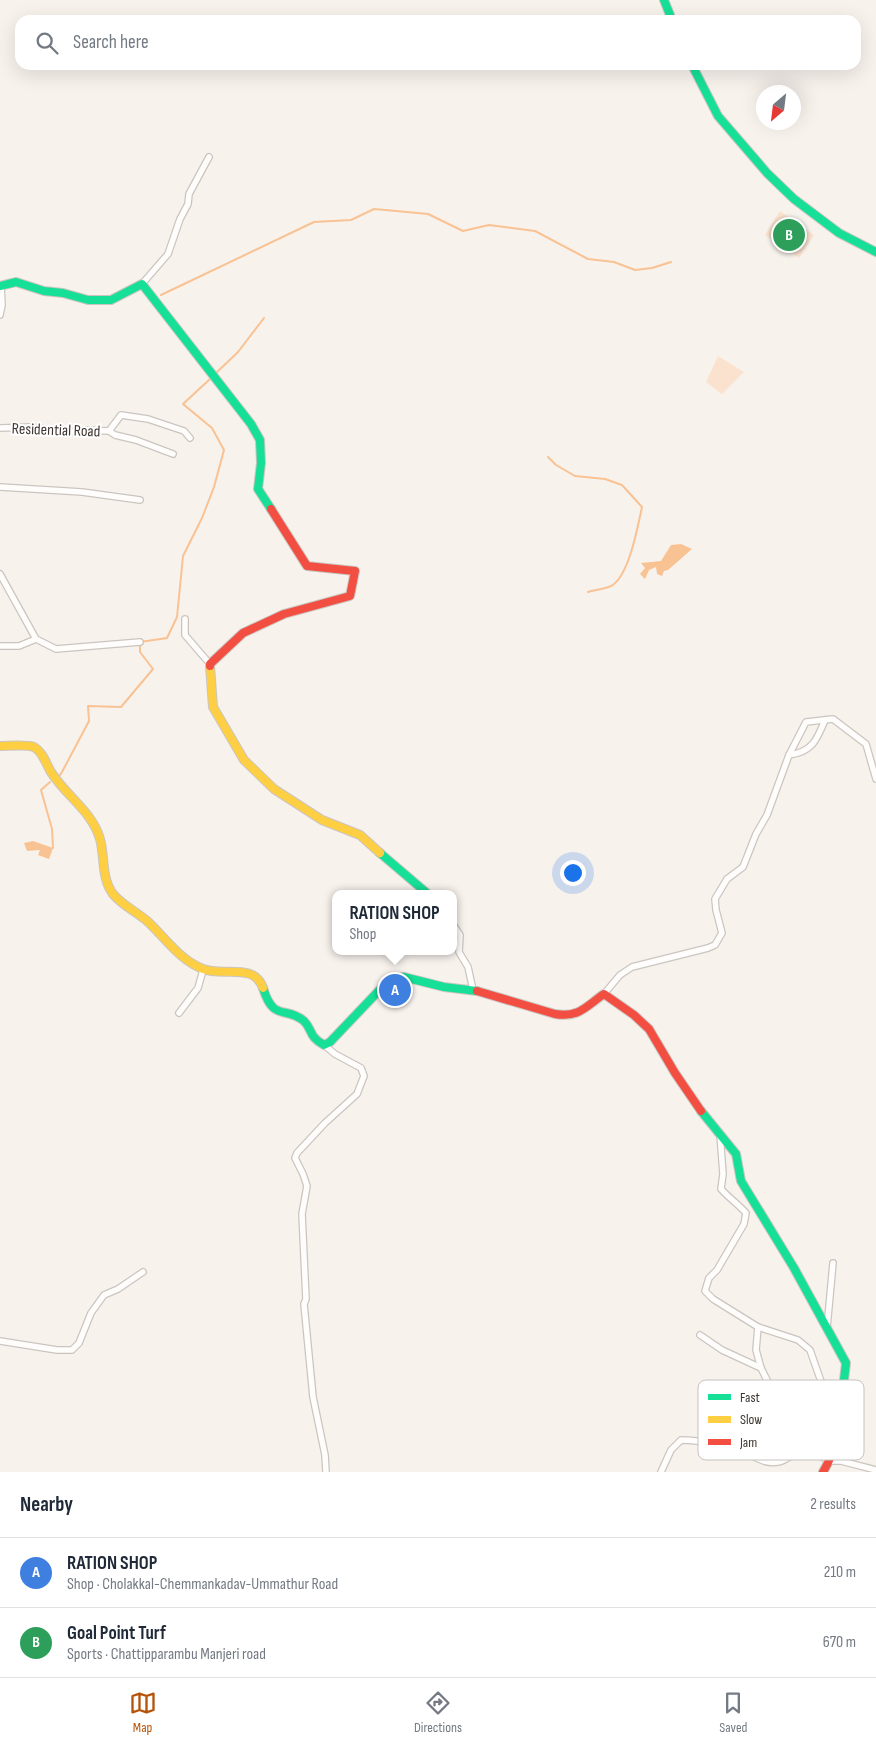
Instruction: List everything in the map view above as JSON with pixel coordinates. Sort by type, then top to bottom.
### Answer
[{"type":"street","points":[[664,0],[670,15]]},
{"type":"street","points":[[695,70],[718,116],[767,173],[794,199],[839,233],[876,252]]},
{"type":"street","points":[[0,316],[2,305],[0,286],[16,282],[44,291],[63,293],[88,300],[111,300],[142,284],[168,254],[180,219],[188,204],[189,194],[209,157]]},
{"type":"street","points":[[142,284],[251,424],[260,440],[261,463],[258,489],[307,566],[355,570],[350,596],[284,614],[243,633],[210,664]]},
{"type":"street","name":"Residential Road","points":[[0,428],[32,427],[67,432],[84,430],[108,431],[122,415],[148,419],[184,431],[190,438]]},
{"type":"street","points":[[108,431],[173,454]]},
{"type":"street","points":[[0,487],[82,492],[140,500]]},
{"type":"street","points":[[0,574],[36,639],[56,649],[140,642]]},
{"type":"street","points":[[185,619],[185,635],[210,664],[213,707],[244,760],[274,789],[322,820],[360,835],[423,890]]},
{"type":"street","points":[[0,646],[18,646],[36,639]]},
{"type":"street","points":[[789,755],[800,753],[813,745],[826,720]]},
{"type":"street","points":[[324,1045],[330,1042],[347,1026],[390,980],[404,977],[444,988],[473,990],[555,1014],[575,1015],[604,994],[620,975],[632,967],[715,945],[722,934],[715,899],[727,879],[743,867],[756,834],[767,815],[789,755],[806,722],[833,720],[866,744],[876,779]]},
{"type":"street","points":[[0,746],[32,746],[36,748],[51,773],[95,825],[112,894],[148,921],[176,953],[202,970],[245,972],[257,977],[262,983],[268,1003],[274,1010],[302,1019],[312,1039],[361,1068],[364,1076],[357,1094],[325,1123],[297,1153],[295,1158],[304,1174],[307,1186],[302,1214],[306,1299],[304,1304],[313,1397],[325,1455],[326,1472]]},
{"type":"street","points":[[457,930],[460,935],[459,952],[468,967],[473,990]]},
{"type":"street","points":[[179,1013],[198,988],[202,970]]},
{"type":"street","points":[[604,994],[634,1015],[649,1029],[675,1073],[736,1154],[741,1181],[794,1268],[846,1363],[844,1380]]},
{"type":"street","points":[[720,1134],[722,1189],[746,1213],[744,1224],[717,1270],[709,1278],[705,1291],[713,1299],[758,1327],[798,1340],[810,1350],[821,1380]]},
{"type":"street","points":[[827,1328],[832,1263]]},
{"type":"street","points":[[0,1341],[57,1350],[72,1350],[79,1343],[91,1313],[104,1295],[118,1289],[143,1272]]},
{"type":"street","points":[[758,1327],[756,1350],[760,1368],[766,1380]]},
{"type":"street","points":[[700,1335],[722,1350],[760,1368]]},
{"type":"street","points":[[661,1472],[671,1450],[681,1440],[698,1441]]},
{"type":"street","points":[[760,1460],[764,1462],[779,1462],[782,1460]]},
{"type":"street","points":[[823,1472],[830,1461],[841,1461],[876,1470]]},
{"type":"shaded area","points":[[780,211],[814,235],[799,258],[765,235]]},
{"type":"shaded area","points":[[718,356],[744,372],[722,394],[706,382]]},
{"type":"shaded area","points":[[681,544],[692,549],[668,570],[664,571],[662,576],[657,574],[656,567],[649,570],[645,579],[640,574],[645,568],[641,563],[661,561],[671,545]]},
{"type":"shaded area","points":[[33,841],[53,848],[49,859],[38,855],[40,850],[27,851],[24,843]]},
{"type":"waterway","points":[[161,295],[314,222],[351,220],[374,209],[428,214],[463,231],[489,225],[535,231],[588,259],[614,262],[635,270],[652,268],[671,262]]},
{"type":"waterway","points":[[216,373],[238,352],[264,318]]},
{"type":"waterway","points":[[60,775],[89,721],[88,706],[121,707],[153,669],[140,652],[140,642],[167,638],[177,617],[183,556],[202,518],[214,487],[224,450],[212,428],[183,404],[210,379]]},
{"type":"waterway","points":[[548,457],[556,465],[575,476],[605,479],[622,485],[642,507],[632,550],[623,572],[611,586],[588,592]]},
{"type":"waterway","points":[[50,782],[41,790],[52,829],[53,848]]},
{"type":"traffic: fast","points":[[664,0],[670,15]]},
{"type":"traffic: fast","points":[[695,70],[718,116],[767,173],[794,199],[839,233],[876,252]]},
{"type":"traffic: fast","points":[[0,286],[16,282],[44,291],[63,293],[88,300],[111,300],[142,284],[251,424],[260,440],[261,463],[258,489],[271,509]]},
{"type":"traffic: fast","points":[[380,853],[423,890]]},
{"type":"traffic: fast","points":[[263,988],[271,1006],[280,1012],[297,1016],[304,1021],[315,1039],[324,1045],[330,1042],[390,979],[404,977],[444,987],[477,991]]},
{"type":"traffic: fast","points":[[701,1111],[736,1154],[741,1181],[794,1268],[846,1363],[844,1380]]},
{"type":"traffic: slow","points":[[210,666],[213,707],[244,760],[274,789],[322,820],[360,835],[380,853]]},
{"type":"traffic: slow","points":[[0,746],[31,746],[40,752],[57,781],[85,812],[96,829],[102,846],[109,888],[124,905],[146,920],[179,954],[194,965],[211,971],[253,975],[259,980],[263,988]]},
{"type":"traffic: jam","points":[[210,666],[243,633],[284,614],[350,596],[355,571],[307,566],[271,509]]},
{"type":"traffic: jam","points":[[477,991],[563,1015],[576,1013],[604,994],[634,1015],[649,1029],[675,1073],[701,1111]]},
{"type":"traffic: jam","points":[[823,1472],[829,1460]]},
{"type":"place","name":"Goal Point Turf","points":[[789,235]]},
{"type":"place","name":"RATION SHOP","points":[[395,990]]}]
